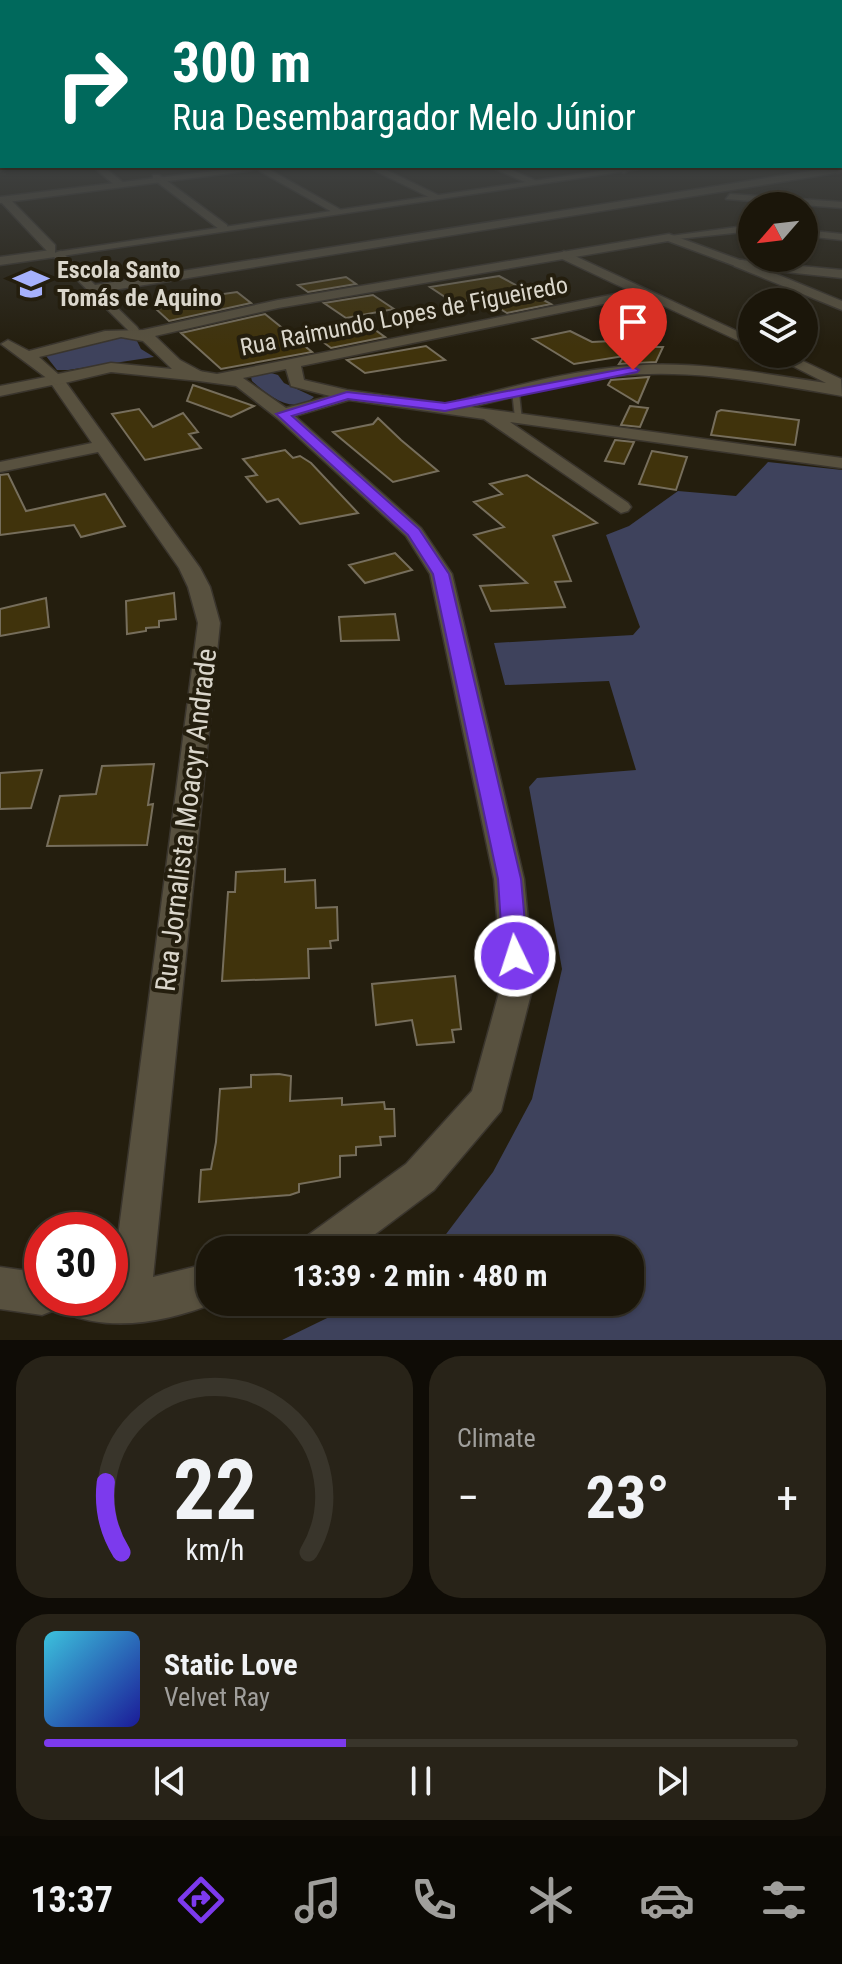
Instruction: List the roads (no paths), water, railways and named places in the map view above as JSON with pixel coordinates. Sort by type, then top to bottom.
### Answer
[{"type":"street","points":[[25,222],[174,366],[199,376]]},
{"type":"street","points":[[216,222],[221,225]]},
{"type":"street","points":[[0,258],[246,222]]},
{"type":"street","points":[[93,289],[514,222]]},
{"type":"street","points":[[28,356],[173,325],[564,255],[669,237],[738,230]]},
{"type":"street","points":[[818,234],[842,237]]},
{"type":"street","points":[[669,237],[738,263]]},
{"type":"street","points":[[564,255],[738,336]]},
{"type":"street","points":[[818,271],[842,274]]},
{"type":"street","points":[[760,272],[842,306]]},
{"type":"street","points":[[794,286],[789,283],[791,279],[812,272]]},
{"type":"street","name":"Rua Raimundo Lopes de Figueiredo","points":[[221,377],[293,365],[644,292]]},
{"type":"street","points":[[4,344],[55,348]]},
{"type":"street","name":"Rua Jornalista Moacyr Andrade","points":[[4,344],[28,356],[52,376],[189,568],[199,587],[209,623],[129,1304]]},
{"type":"street","points":[[132,368],[166,358]]},
{"type":"street","points":[[293,365],[297,383],[347,395],[842,463]]},
{"type":"street","points":[[0,391],[101,366],[221,377],[241,382],[283,414],[414,532],[441,574],[509,879],[518,982],[488,1099],[420,1177],[340,1236]]},
{"type":"street","points":[[761,378],[783,375],[791,368]]},
{"type":"street","points":[[803,368],[842,388]]},
{"type":"street","points":[[445,407],[616,371],[681,369],[842,388]]},
{"type":"street","points":[[283,414],[347,395]]},
{"type":"street","points":[[486,413],[621,507]]},
{"type":"street","points":[[544,453],[546,443],[589,428]]},
{"type":"street","points":[[0,467],[102,446]]},
{"type":"street","points":[[129,1304],[196,1287]]},
{"type":"street","points":[[0,1288],[24,1291]]},
{"type":"lane","points":[[515,393],[519,418]]},
{"type":"place","name":"Escola Santo Tomás de Aquino","points":[[31,284]]}]
